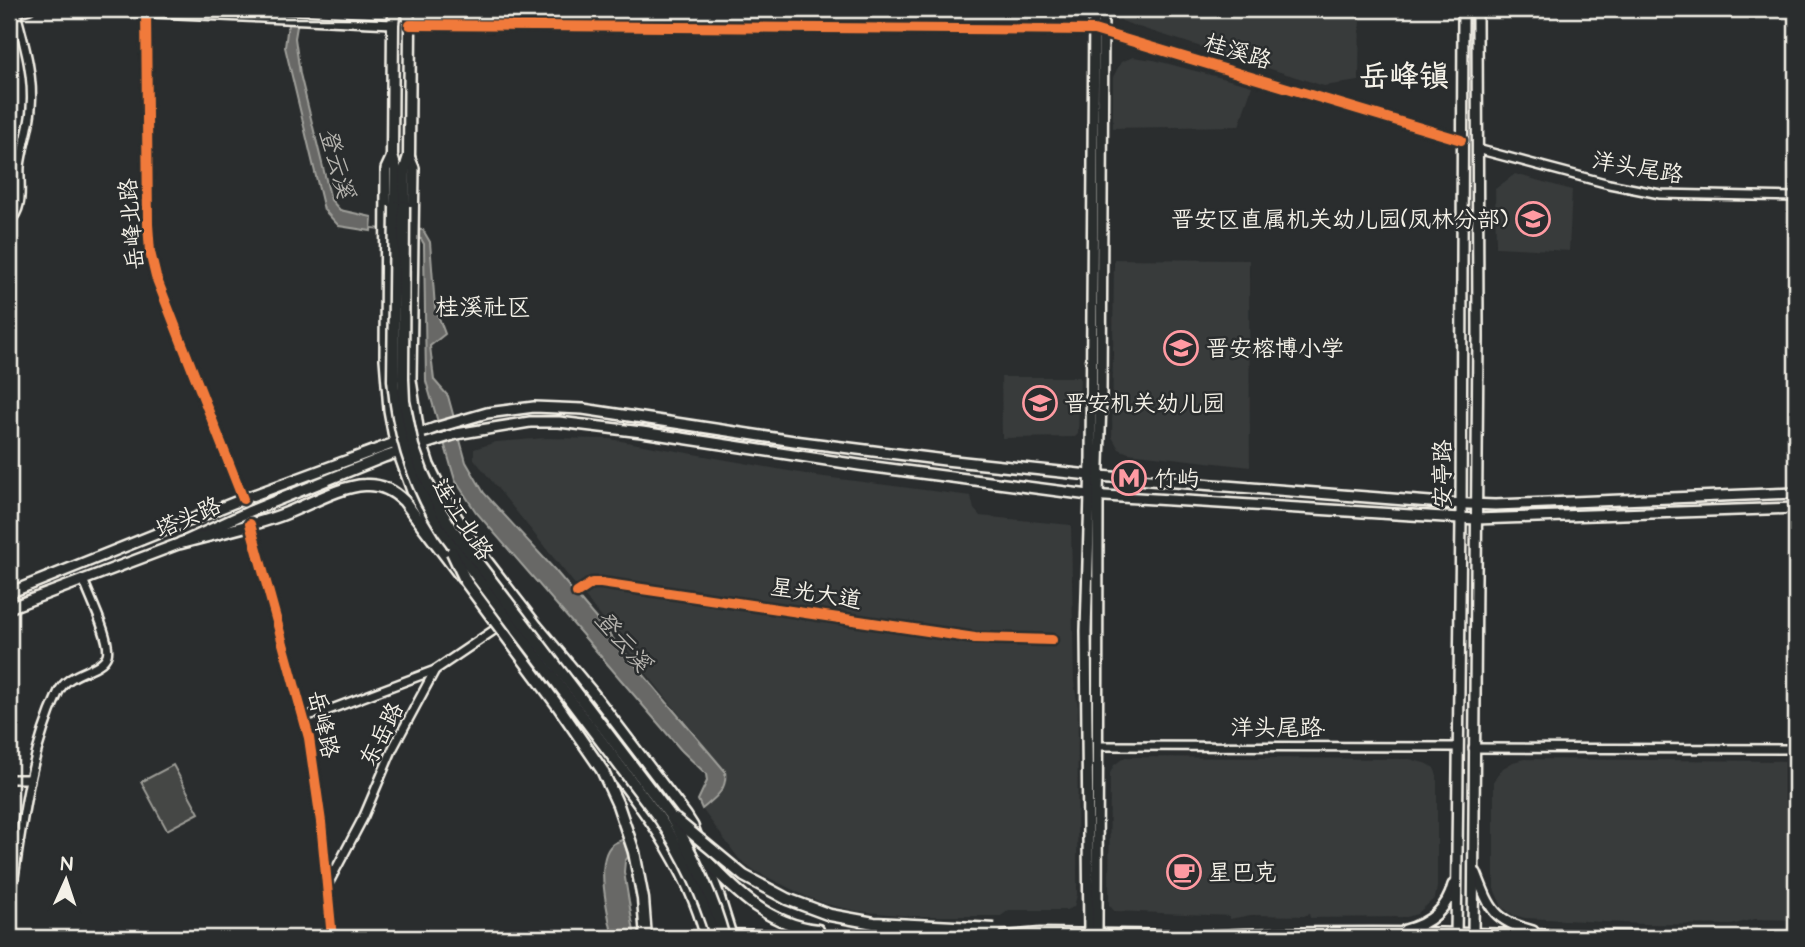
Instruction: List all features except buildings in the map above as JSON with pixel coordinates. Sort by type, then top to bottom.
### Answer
[{"type":"highway","name":"连江北路","points":[[396,9],[393,24],[392,156],[400,206],[403,379],[408,424],[422,471],[452,529],[669,814],[703,875],[729,937]]},
{"type":"highway","name":"连江北路","points":[[407,9],[410,25],[409,156],[400,206],[393,380],[399,426],[413,474],[443,533],[660,819],[690,868],[709,914],[709,937]]},
{"type":"highway","points":[[181,543],[277,517],[351,487],[369,485],[385,488],[404,501],[591,752],[607,781],[634,852],[642,892],[646,938]]},
{"type":"highway","points":[[443,533],[466,582]]},
{"type":"highway","points":[[669,814],[744,876],[787,899],[830,915],[874,923],[1040,934],[1210,938]]},
{"type":"highway","points":[[705,859],[748,902],[782,922],[808,929],[881,937]]},
{"type":"highway","points":[[709,937],[995,938],[1040,934]]},
{"type":"main road","points":[[388,9],[393,24]]},
{"type":"main road","points":[[410,25],[412,9]]},
{"type":"main road","points":[[1093,935],[1086,619],[1095,475],[1098,31],[1094,9]]},
{"type":"main road","points":[[1098,31],[1103,9]]},
{"type":"main road","name":"安亭路","points":[[1456,936],[1463,9]]},
{"type":"main road","name":"安亭路","points":[[1473,936],[1479,9]]},
{"type":"main road","points":[[392,156],[386,169],[385,359],[388,402],[395,443],[412,491],[423,514],[472,589],[650,819],[686,879],[709,937]]},
{"type":"main road","points":[[409,156],[414,168],[411,380],[422,445],[446,500],[463,528],[686,814],[705,859],[729,937]]},
{"type":"main road","name":"塔头路","points":[[9,593],[243,499],[419,434],[487,413],[534,407],[562,407],[931,459],[1461,505],[1796,493]]},
{"type":"main road","name":"塔头路","points":[[9,608],[181,543],[248,512],[398,453],[456,434],[512,424],[559,422],[1093,495],[1461,519],[1796,508]]},
{"type":"main road","points":[[1093,495],[1099,746],[1093,935]]},
{"type":"main road","points":[[1393,933],[1423,924],[1440,911],[1452,890],[1457,866]]},
{"type":"main road","points":[[1473,866],[1489,902],[1502,919],[1512,926],[1552,935]]},
{"type":"main road","points":[[1193,936],[1393,933],[1667,938]]},
{"type":"street","points":[[9,222],[20,205],[21,163],[32,102],[30,75],[12,14],[30,9]]},
{"type":"street","points":[[70,9],[393,24]]},
{"type":"street","name":"岳峰北路","points":[[146,11],[147,210],[150,252],[156,277],[243,499]]},
{"type":"street","name":"桂溪路","points":[[410,25],[1098,31],[1461,140]]},
{"type":"street","name":"洋头尾路","points":[[1477,149],[1650,193],[1796,197]]},
{"type":"street","name":"岳峰路","points":[[250,524],[309,738],[321,822],[332,938]]},
{"type":"street","points":[[9,911],[29,779],[59,690],[70,677],[102,663],[107,655],[106,642],[83,579]]},
{"type":"street","name":"星光大道","points":[[577,593],[592,583],[601,583],[970,637],[1052,640]]},
{"type":"street","name":"东岳路","points":[[327,887],[364,816],[393,748],[435,670],[500,626]]},
{"type":"street","points":[[303,717],[435,670]]},
{"type":"street","name":"洋头尾路·","points":[[1099,746],[1457,747]]},
{"type":"street","points":[[1474,748],[1796,749]]},
{"type":"street","points":[[9,779],[29,779]]},
{"type":"shaded area","points":[[290,9],[300,9],[295,38],[300,74],[331,200],[340,210],[372,217],[371,231],[339,226],[324,210],[285,47]]},
{"type":"shaded area","points":[[1014,9],[1074,9],[1069,14],[1059,15],[1014,15]]},
{"type":"shaded area","points":[[1114,9],[1360,9],[1359,81],[1324,86],[1132,25],[1122,21]]},
{"type":"shaded area","points":[[1133,57],[1252,86],[1239,126],[1113,128],[1113,77],[1121,62]]},
{"type":"shaded area","name":"晋安区直属机关幼儿园(凤林分部)","points":[[1515,174],[1572,190],[1569,251],[1496,247],[1495,189]]},
{"type":"shaded area","points":[[408,229],[423,230],[430,242],[435,307],[445,334],[430,346],[434,380],[448,396],[466,462],[484,493],[554,569],[725,771],[722,788],[702,809],[698,800],[707,781],[706,774],[681,750],[476,512],[455,480],[426,381],[424,244],[421,239],[408,237]]},
{"type":"shaded area","name":"晋安榕博小学","points":[[1114,259],[1249,260],[1250,467],[1128,453],[1119,449],[1112,437]]},
{"type":"shaded area","name":"晋安机关幼儿园","points":[[1001,377],[1080,377],[1078,434],[1075,437],[1002,438]]},
{"type":"shaded area","points":[[545,438],[610,439],[817,476],[971,496],[974,509],[980,516],[1071,525],[1074,682],[1078,707],[1077,895],[1074,907],[1066,910],[1009,910],[1001,916],[909,916],[857,911],[805,896],[755,871],[739,859],[702,809],[722,792],[725,771],[474,459],[474,449],[496,442]]},
{"type":"shaded area","points":[[1125,757],[1410,759],[1428,764],[1434,768],[1437,775],[1435,898],[1417,914],[1407,917],[1310,918],[1309,914],[1251,915],[1230,919],[1230,916],[1114,911],[1109,905],[1110,773],[1114,765]]},
{"type":"shaded area","points":[[1524,759],[1796,761],[1796,920],[1755,919],[1731,925],[1642,924],[1525,918],[1513,915],[1502,907],[1494,889],[1494,780],[1503,768]]},
{"type":"shaded area","points":[[173,765],[199,813],[167,830],[141,782]]},
{"type":"shaded area","points":[[624,839],[628,857],[624,872],[635,938],[613,938],[604,889],[604,862],[607,851],[613,844]]},
{"type":"waterway","name":"登云溪","points":[[372,228],[383,229]]},
{"type":"cycle path","points":[[146,9],[150,252],[156,277],[243,499]]},
{"type":"cycle path","points":[[410,25],[1094,30],[1461,140]]},
{"type":"cycle path","points":[[250,524],[309,738],[321,822],[332,938]]},
{"type":"cycle path","points":[[577,593],[592,583],[601,583],[975,638],[1052,640]]},
{"type":"place","name":"晋安区直属机关幼儿园(凤林分部)","points":[[1533,219]]},
{"type":"place","name":"晋安榕博小学","points":[[1181,348]]},
{"type":"place","name":"晋安机关幼儿园","points":[[1040,403]]},
{"type":"place","name":"竹屿","points":[[1129,478]]},
{"type":"place","name":"星巴克","points":[[1184,872]]},
{"type":"district","name":"岳峰镇","points":[[1404,76]]},
{"type":"district","name":"桂溪社区","points":[[483,307]]}]
